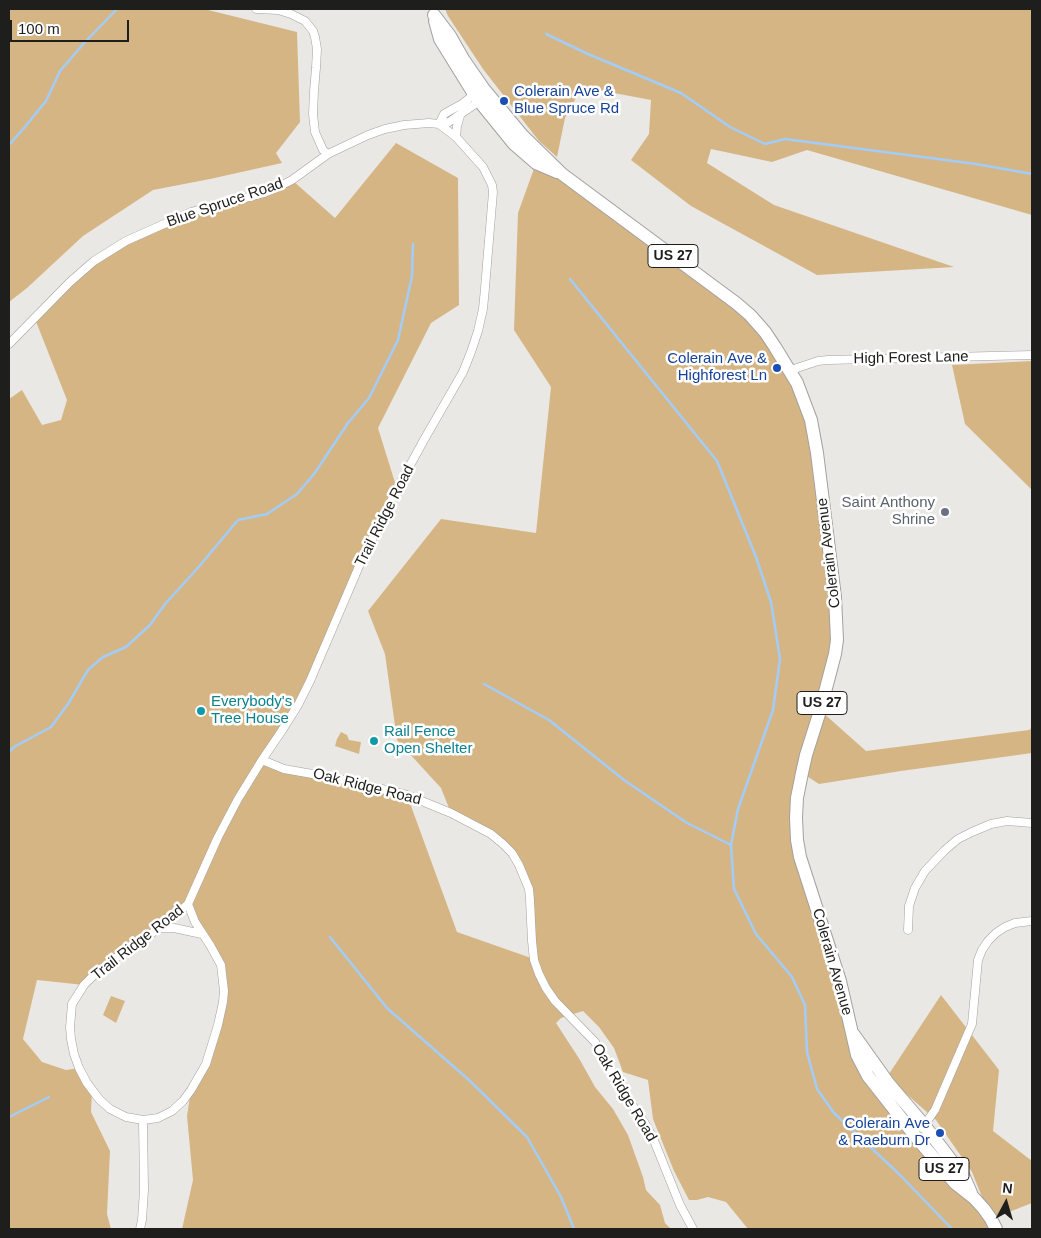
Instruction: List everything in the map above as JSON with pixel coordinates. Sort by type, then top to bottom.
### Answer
[{"type":"main road","name":"Colerain Avenue","points":[[433,12],[450,36],[481,95],[514,144],[536,163],[562,174],[736,302],[765,332],[791,370],[810,420],[817,453],[835,597],[837,640],[820,711],[802,772],[796,818],[800,857],[840,981],[857,1055],[868,1076],[916,1137],[955,1182],[974,1198],[991,1219],[996,1229]]},
{"type":"main road","name":"Colerain Avenue","points":[[851,1032],[964,1177],[974,1198]]},
{"type":"street","points":[[256,9],[278,10],[291,14],[305,21],[313,31],[316,49],[313,114],[315,132],[323,150],[328,154]]},
{"type":"street","points":[[439,124],[444,114],[481,95]]},
{"type":"street","name":"Blue Spruce Road","points":[[9,344],[70,282],[94,261],[126,241],[191,212],[257,195],[278,187],[292,180],[328,154],[368,135],[404,125],[449,122],[460,116],[481,95]]},
{"type":"street","points":[[456,137],[460,116]]},
{"type":"street","name":"Trail Ridge Road","points":[[188,904],[195,922],[221,966],[224,980],[223,1002],[213,1040],[206,1064],[183,1102],[172,1111],[158,1118],[143,1120],[126,1117],[99,1099],[79,1068],[71,1039],[72,1004],[92,977],[127,949],[160,928],[188,904],[218,837],[238,799],[306,689],[364,556],[397,489],[463,372],[472,352],[483,309],[493,192],[492,185],[483,167],[456,137],[439,124]]},
{"type":"street","name":"High Forest Lane","points":[[791,370],[818,361],[828,360],[1032,355]]},
{"type":"street","name":"Oak Ridge Road","points":[[262,760],[284,769],[353,782],[407,795],[452,813],[491,834],[512,853],[526,878],[529,889],[534,960],[539,974],[555,1001],[595,1042],[628,1099],[644,1122],[653,1138],[680,1206],[693,1229]]},
{"type":"street","points":[[908,930],[909,906],[915,888],[925,870],[945,850],[958,839],[991,824],[1007,821],[1032,823]]},
{"type":"street","points":[[916,1137],[935,1110],[972,1024],[978,960],[982,950],[996,933],[1005,927],[1015,922],[1032,921]]},
{"type":"street","points":[[160,928],[174,928],[202,934]]},
{"type":"street","points":[[140,1229],[144,1184],[143,1120]]},
{"type":"shaded area","points":[[9,9],[204,9],[297,32],[300,122],[276,153],[282,163],[153,190],[83,236],[27,288],[9,302]]},
{"type":"shaded area","points":[[445,9],[1032,9],[1032,215],[807,150],[772,162],[711,149],[707,163],[774,205],[954,267],[817,275],[691,206],[631,160],[649,134],[651,100],[582,87],[565,118],[557,157],[539,141],[483,69]]},
{"type":"shaded area","points":[[396,143],[458,178],[459,305],[431,323],[378,428],[397,489],[310,681],[262,760],[407,795],[457,932],[534,959],[529,889],[503,844],[451,813],[441,788],[397,740],[385,654],[368,611],[441,519],[536,533],[551,387],[514,330],[518,213],[536,163],[562,174],[765,332],[811,420],[836,624],[821,711],[866,751],[1029,730],[1032,728],[1032,753],[819,784],[802,773],[797,840],[868,1076],[990,1217],[972,1172],[936,1120],[887,1077],[941,995],[999,1070],[993,1131],[1032,1161],[1032,1203],[991,1219],[996,1229],[748,1229],[726,1202],[708,1197],[689,1200],[674,1171],[653,1119],[648,1080],[623,1072],[614,1048],[599,1027],[583,1011],[561,1018],[556,1023],[595,1087],[613,1109],[628,1135],[646,1190],[660,1205],[665,1223],[671,1229],[182,1229],[193,1180],[187,1116],[191,1090],[199,1076],[221,1012],[221,965],[188,904],[84,985],[37,980],[23,1039],[42,1062],[66,1070],[79,1068],[92,1090],[91,1112],[110,1151],[107,1214],[111,1229],[9,1229],[9,399],[22,390],[42,425],[61,420],[67,400],[35,319],[94,261],[164,224],[242,199],[292,180],[335,218]]},
{"type":"shaded area","points":[[1032,361],[1032,490],[965,424],[952,365]]},
{"type":"shaded area","points":[[341,732],[347,735],[349,740],[361,742],[359,754],[335,746]]},
{"type":"shaded area","points":[[111,996],[125,1001],[116,1023],[103,1015]]},
{"type":"waterway","points":[[9,145],[46,101],[60,71],[117,9]]},
{"type":"waterway","points":[[546,34],[588,54],[681,93],[730,127],[765,144],[785,139],[976,164],[1032,174]]},
{"type":"waterway","points":[[9,752],[14,747],[51,727],[68,704],[88,670],[103,657],[126,647],[150,625],[165,604],[238,520],[267,514],[297,494],[314,474],[348,423],[369,398],[398,340],[412,276],[413,244]]},
{"type":"waterway","points":[[570,279],[717,461],[756,557],[771,602],[780,659],[773,710],[738,809],[731,845],[734,889],[756,934],[792,977],[805,1005],[807,1052],[817,1089],[834,1113],[899,1174],[952,1229]]},
{"type":"waterway","points":[[484,684],[549,720],[624,780],[687,823],[731,845]]},
{"type":"waterway","points":[[330,937],[387,1008],[470,1081],[527,1137],[561,1197],[574,1229]]},
{"type":"waterway","points":[[9,1117],[49,1097]]},
{"type":"place","name":"Colerain Ave & Blue Spruce Rd","points":[[504,101]]},
{"type":"place","name":"Colerain Ave & Highforest Ln","points":[[777,368]]},
{"type":"place","name":"Saint Anthony Shrine","points":[[945,512]]},
{"type":"place","name":"Everybody's Tree House","points":[[201,711]]},
{"type":"place","name":"Rail Fence Open Shelter","points":[[374,741]]},
{"type":"place","name":"Colerain Ave & Raeburn Dr","points":[[940,1133]]}]
